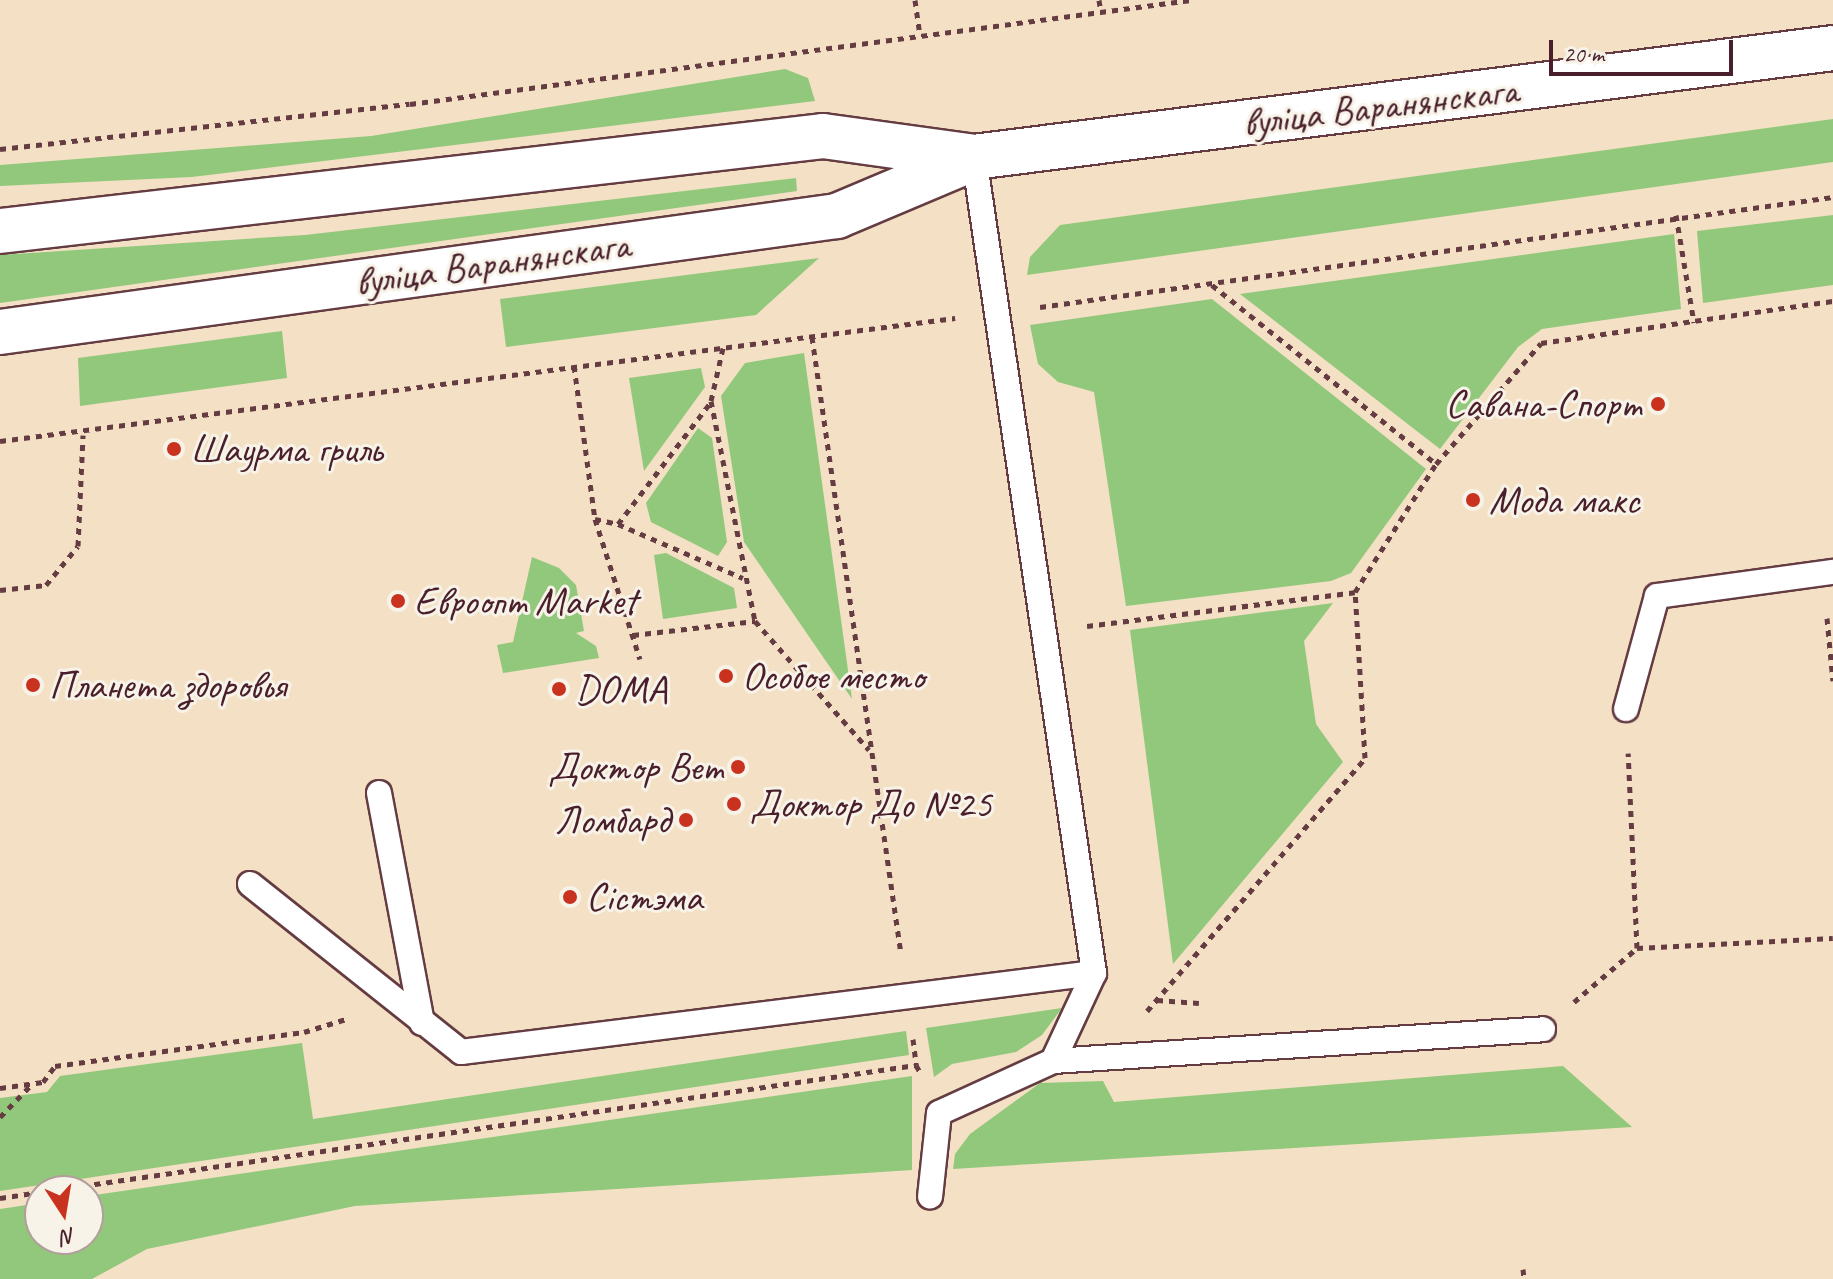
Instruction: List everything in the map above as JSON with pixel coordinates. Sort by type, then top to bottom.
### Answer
[{"type":"main road","name":"вуліца Варанянскага","points":[[0,231],[823,136],[974,157],[1833,48]]},
{"type":"main road","name":"вуліца Варанянскага","points":[[0,332],[837,216],[974,157]]},
{"type":"lane","points":[[974,157],[994,313],[1094,973],[1053,1061]]},
{"type":"lane","points":[[1626,709],[1657,596],[1828,573]]},
{"type":"lane","points":[[379,793],[422,1023]]},
{"type":"lane","points":[[250,884],[396,1004],[461,1052],[908,999],[1094,973]]},
{"type":"lane","points":[[930,1197],[939,1113],[1053,1061],[1543,1029]]},
{"type":"path","points":[[915,0],[920,35]]},
{"type":"path","points":[[1099,0],[1101,12]]},
{"type":"path","points":[[0,149],[410,104],[1191,0]]},
{"type":"path","points":[[0,441],[83,435],[574,366],[1212,284],[1676,215],[1833,197]]},
{"type":"path","points":[[1676,215],[1694,323]]},
{"type":"path","points":[[1212,284],[1436,464]]},
{"type":"path","points":[[1179,974],[1365,758],[1355,592],[1436,464],[1541,343],[1833,301]]},
{"type":"path","points":[[812,337],[916,1065],[939,1113]]},
{"type":"path","points":[[723,348],[711,401],[755,621],[869,750]]},
{"type":"path","points":[[574,366],[595,519],[640,659]]},
{"type":"path","points":[[618,524],[711,401]]},
{"type":"path","points":[[0,590],[46,585],[78,546],[83,435]]},
{"type":"path","points":[[595,519],[618,524],[744,578]]},
{"type":"path","points":[[1828,573],[1833,681]]},
{"type":"path","points":[[1132,617],[1355,592]]},
{"type":"path","points":[[633,635],[755,621]]},
{"type":"path","points":[[1629,774],[1637,948]]},
{"type":"path","points":[[1543,1029],[1637,948],[1833,938]]},
{"type":"path","points":[[0,1088],[43,1082],[55,1066],[304,1032],[396,1004]]},
{"type":"path","points":[[104,1183],[916,1065]]},
{"type":"path","points":[[0,1117],[33,1083]]},
{"type":"path","points":[[0,1198],[24,1194]]},
{"type":"path","points":[[1523,1269],[1524,1279]]},
{"type":"green space","points":[[785,69],[808,78],[815,101],[192,177],[0,186],[0,165],[371,136]]},
{"type":"green space","points":[[1833,119],[1833,162],[1027,275],[1030,257],[1060,225]]},
{"type":"green space","points":[[796,178],[797,191],[0,303],[0,255],[305,235]]},
{"type":"green space","points":[[1833,215],[1833,285],[1703,303],[1697,231]]},
{"type":"green space","points":[[1674,234],[1681,309],[1542,329],[1518,347],[1440,449],[1240,294]]},
{"type":"green space","points":[[819,258],[756,315],[506,347],[500,299]]},
{"type":"green space","points":[[1212,299],[1426,469],[1351,573],[1331,581],[1126,606],[1094,392],[1058,382],[1038,364],[1030,325]]},
{"type":"green space","points":[[282,331],[287,378],[80,406],[78,358]]},
{"type":"green space","points":[[804,353],[852,699],[744,542],[721,396],[745,363]]},
{"type":"green space","points":[[701,368],[705,387],[644,471],[629,378]]},
{"type":"green space","points":[[698,428],[712,438],[727,542],[718,556],[651,522],[646,503]]},
{"type":"green space","points":[[666,553],[734,588],[737,608],[663,619],[654,555]]},
{"type":"green space","points":[[532,557],[559,568],[576,585],[584,631],[576,633],[596,646],[599,658],[503,673],[497,645],[513,642]]},
{"type":"green space","points":[[1333,603],[1304,641],[1316,724],[1343,762],[1173,964],[1130,630]]},
{"type":"green space","points":[[1062,1008],[1042,1035],[1016,1052],[952,1064],[934,1077],[926,1028]]},
{"type":"green space","points":[[906,1031],[909,1055],[104,1175],[24,1175],[24,1187],[0,1191],[0,1098],[47,1092],[60,1076],[302,1043],[313,1119]]},
{"type":"green space","points":[[1563,1066],[1632,1127],[953,1169],[955,1154],[970,1134],[1040,1083],[1103,1081],[1114,1102]]},
{"type":"green space","points":[[912,1076],[912,1170],[355,1206],[147,1249],[92,1279],[0,1279],[0,1209],[24,1205],[24,1255],[104,1255],[104,1194]]},
{"type":"place","name":"Савана-Спорт","points":[[1658,404]]},
{"type":"place","name":"Шаурма гриль","points":[[174,449]]},
{"type":"place","name":"Мода макс","points":[[1473,500]]},
{"type":"place","name":"Евроопт Market","points":[[398,601]]},
{"type":"place","name":"Особое место","points":[[726,676]]},
{"type":"place","name":"Планета здоровья","points":[[33,685]]},
{"type":"place","name":"DOMA","points":[[559,689]]},
{"type":"place","name":"Доктор Вет","points":[[738,767]]},
{"type":"place","name":"Доктор До №25","points":[[734,804]]},
{"type":"place","name":"Ломбард","points":[[686,820]]},
{"type":"place","name":"Сістэма","points":[[570,897]]}]
